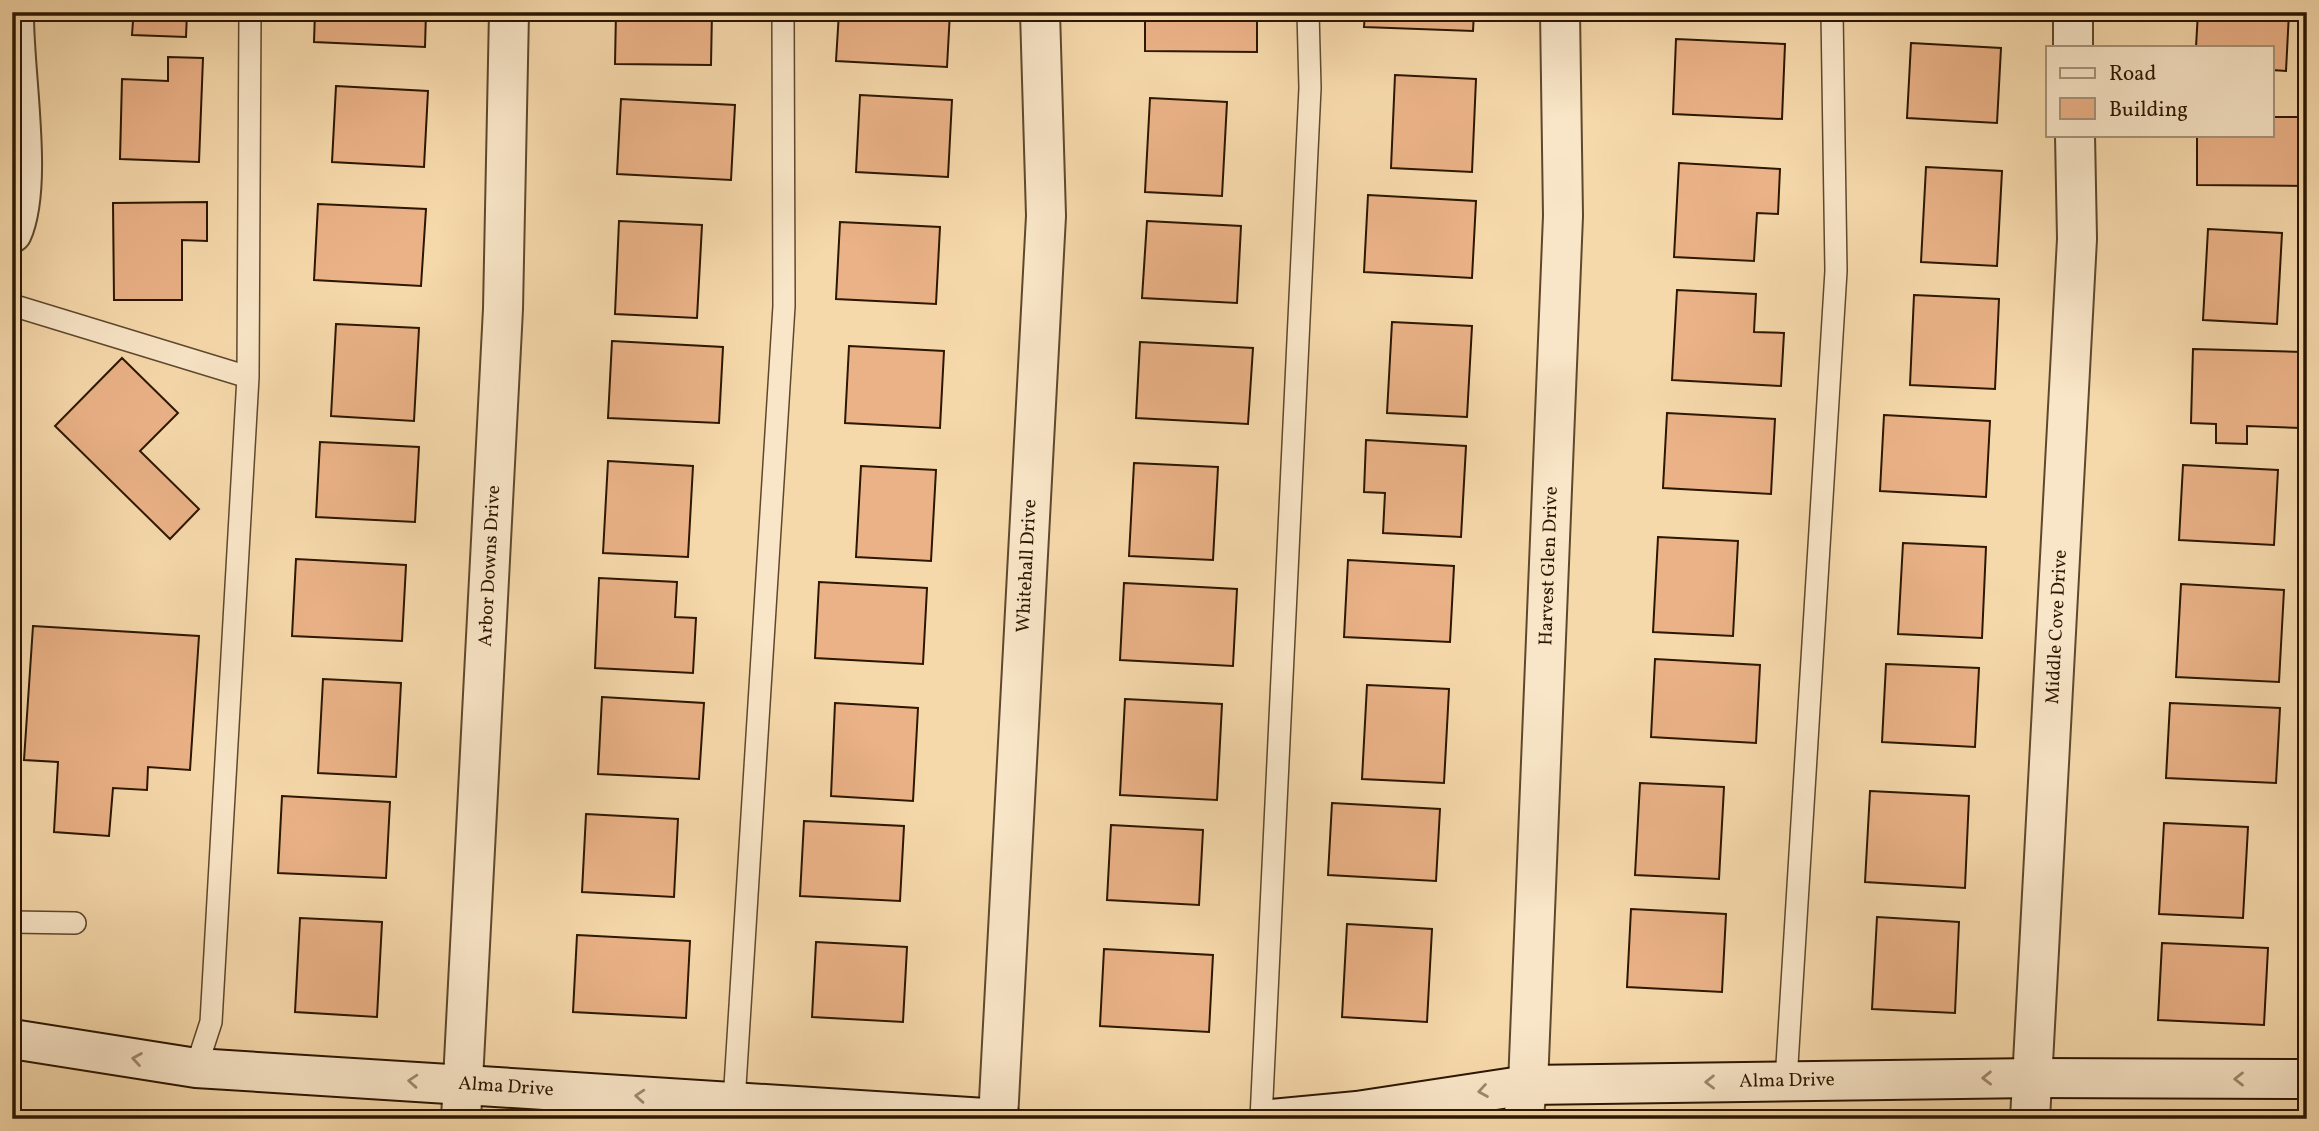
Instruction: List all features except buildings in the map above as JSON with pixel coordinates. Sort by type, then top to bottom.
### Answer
[{"type":"street","points":[[12,233],[16,224],[22,175],[14,12]]},
{"type":"street","name":"Arbor Downs Drive","points":[[463,1102],[503,309],[509,12]]},
{"type":"street","name":"Whitehall Drive","points":[[999,1119],[1046,216],[1040,12]]},
{"type":"street","name":"Harvest Glen Drive","points":[[1525,1102],[1563,216],[1560,12]]},
{"type":"street","points":[[2073,12],[2073,46]]},
{"type":"street","name":"Middle Cove Drive","points":[[2030,1119],[2035,1078],[2077,239],[2075,136]]},
{"type":"street","name":"Alma Drive","points":[[12,1040],[196,1068],[463,1102],[734,1102],[999,1119]]},
{"type":"street","name":"Alma Drive","points":[[1270,1119],[1786,1081],[2307,1079]]},
{"type":"lane","points":[[196,1068],[211,1022],[248,377],[250,12]]},
{"type":"lane","points":[[734,1102],[784,306],[783,12]]},
{"type":"lane","points":[[1261,1119],[1310,102],[1308,12]]},
{"type":"lane","points":[[1786,1081],[1836,271],[1832,12]]},
{"type":"lane","points":[[12,305],[248,377]]},
{"type":"lane","points":[[12,922],[75,923]]}]
